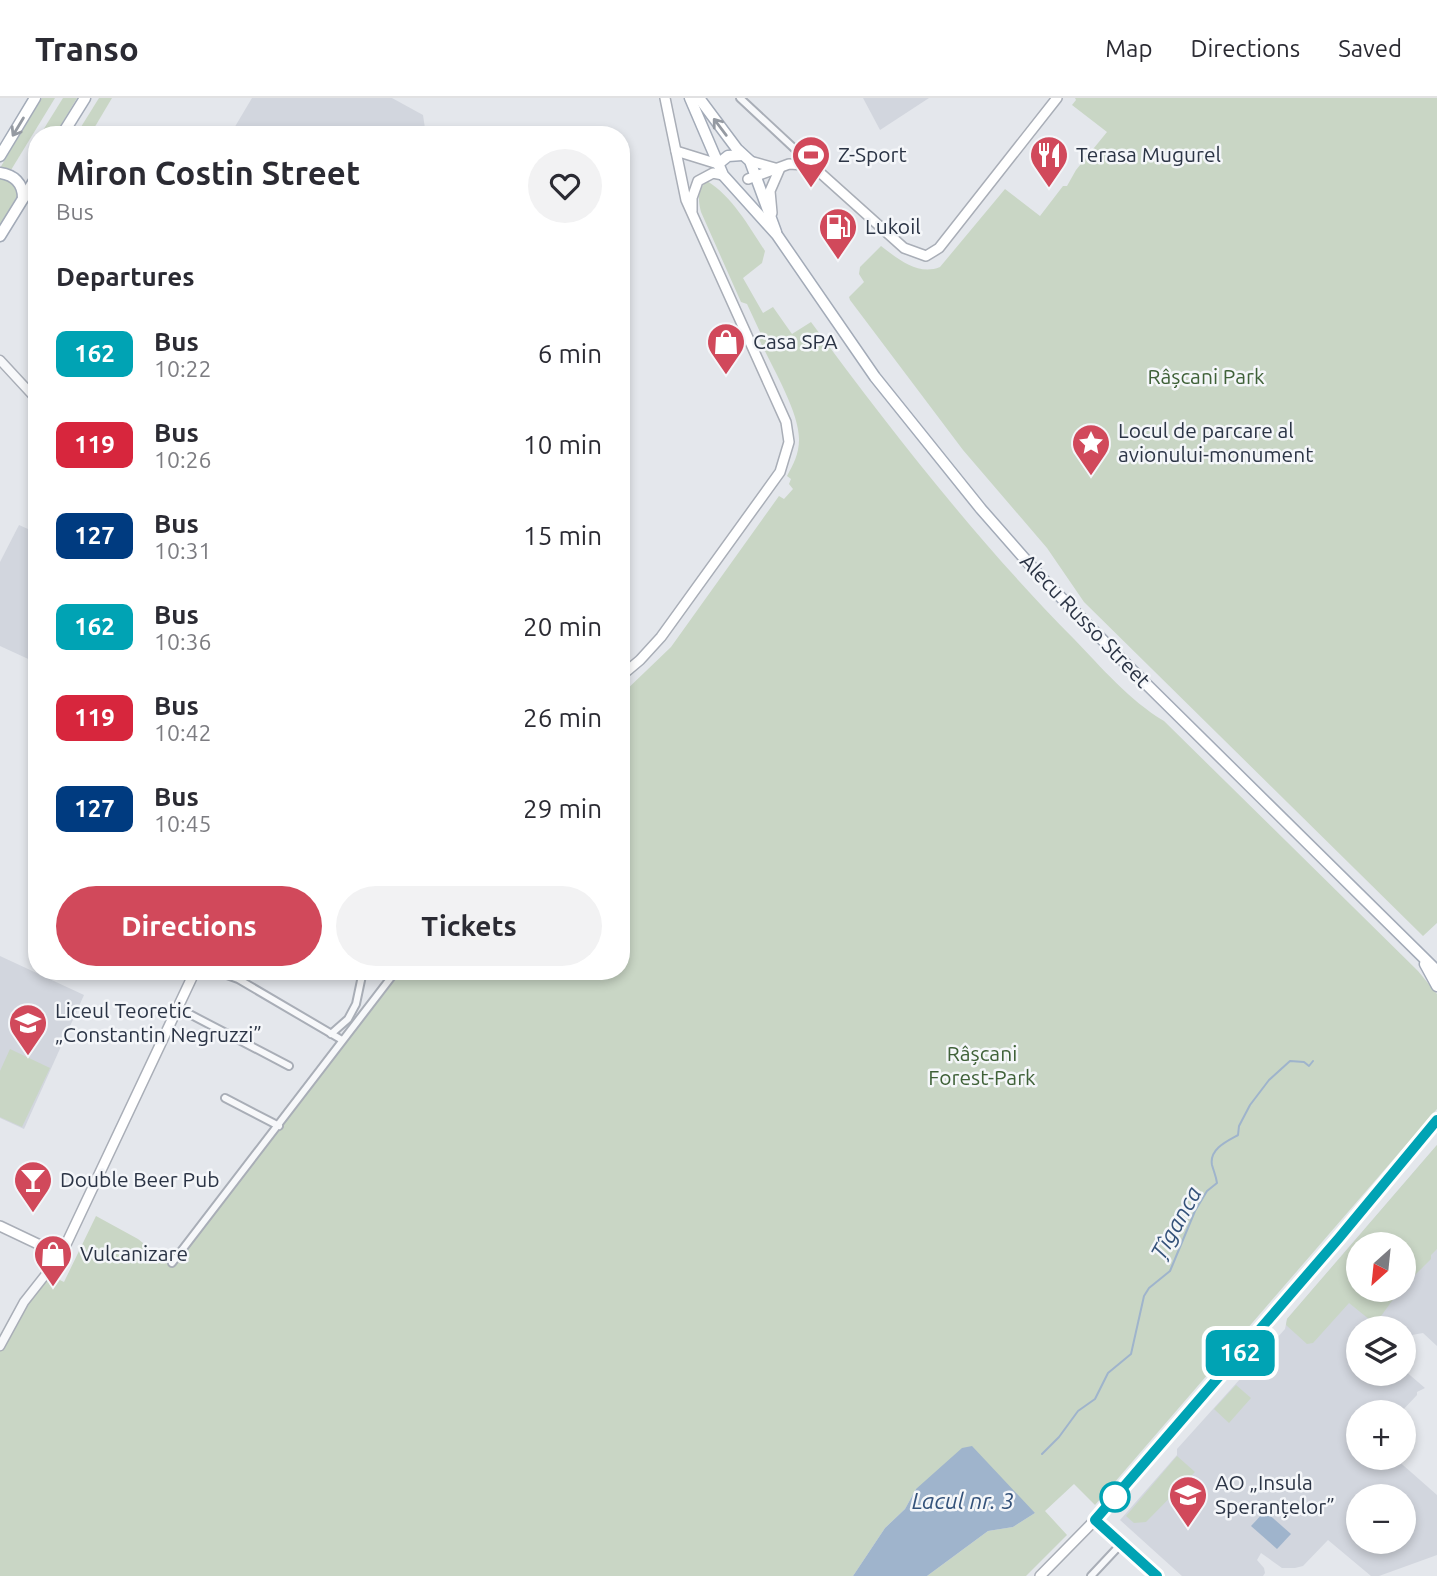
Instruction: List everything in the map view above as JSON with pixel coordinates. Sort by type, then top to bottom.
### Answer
[{"type":"main road","points":[[0,156],[35,98]]},
{"type":"main road","points":[[68,126],[85,98]]},
{"type":"main road","points":[[630,667],[661,637],[780,472],[788,452],[786,422],[686,200],[666,98]]},
{"type":"main road","points":[[690,98],[718,164]]},
{"type":"main road","name":"Alecu Russo Street","points":[[699,98],[749,168],[777,234]]},
{"type":"main road","points":[[718,164],[727,156],[749,168],[780,168],[795,163],[816,169],[904,248],[926,256],[939,248],[1058,98]]},
{"type":"main road","points":[[676,151],[718,164]]},
{"type":"main road","points":[[680,168],[683,157],[689,156]]},
{"type":"main road","name":"Alecu Russo Street","points":[[718,164],[724,177],[777,234],[811,288],[882,386],[948,470],[1024,558],[1142,680],[1437,971]]},
{"type":"main road","points":[[680,168],[690,182],[713,173],[740,184],[749,168]]},
{"type":"main road","points":[[749,168],[780,168]]},
{"type":"main road","points":[[773,222],[770,191],[780,168]]},
{"type":"main road","points":[[0,173],[12,176],[17,181],[21,186],[23,199]]},
{"type":"main road","points":[[692,212],[698,181]]},
{"type":"main road","points":[[0,236],[28,191]]},
{"type":"main road","points":[[1420,954],[1437,986]]},
{"type":"main road","points":[[0,1226],[61,1255],[191,980]]},
{"type":"main road","points":[[1040,1576],[1095,1520],[1339,1238],[1437,1119]]},
{"type":"street","points":[[740,98],[816,169]]},
{"type":"street","points":[[0,360],[28,390]]},
{"type":"street","points":[[240,980],[342,1040]]},
{"type":"street","points":[[331,1034],[348,1018],[356,1004],[361,980]]},
{"type":"street","points":[[172,1263],[389,980]]},
{"type":"street","points":[[178,1008],[289,1066]]},
{"type":"street","points":[[225,1098],[279,1126]]},
{"type":"street","points":[[0,1346],[24,1302],[61,1255]]},
{"type":"street","points":[[1095,1520],[1157,1576]]},
{"type":"street","points":[[1091,1576],[1121,1544]]},
{"type":"shaded area","points":[[252,98],[392,98],[423,115],[425,126],[235,126]]},
{"type":"shaded area","points":[[863,98],[929,98],[880,130]]},
{"type":"shaded area","points":[[19,525],[28,529],[28,659],[0,646],[0,562]]},
{"type":"shaded area","name":"Liceul Teoretic „Constantin Negruzzi”","points":[[0,956],[28,969],[28,980],[52,980],[84,995],[24,1129],[0,1118]]},
{"type":"shaded area","points":[[1437,1145],[1437,1346],[1423,1333],[1416,1334],[1416,1316],[1346,1316],[1346,1386],[1416,1386],[1416,1380],[1425,1388],[1417,1392],[1412,1400],[1346,1400],[1346,1470],[1409,1470],[1437,1495],[1437,1555],[1379,1576],[1371,1576],[1328,1540],[1303,1566],[1295,1568],[1282,1568],[1261,1553],[1257,1560],[1264,1568],[1263,1576],[1182,1576],[1120,1520],[1177,1455],[1177,1449],[1285,1329],[1287,1319],[1346,1251],[1346,1302],[1416,1302],[1416,1232],[1362,1232]]},
{"type":"green space","points":[[42,98],[55,98],[38,126],[28,126],[28,142],[11,170],[0,168]]},
{"type":"green space","points":[[63,98],[77,98],[60,126],[46,126]]},
{"type":"green space","points":[[99,98],[112,98],[95,126],[82,126]]},
{"type":"green space","name":"Râșcani Park","points":[[1075,98],[1437,98],[1437,923],[1423,936],[1084,602],[1047,548],[963,450],[850,300],[849,297],[864,282],[859,274],[860,267],[881,246],[916,268],[940,267],[1005,189],[1040,216],[1063,186],[1067,186],[1076,170],[1107,132],[1072,105]]},
{"type":"green space","points":[[0,176],[13,181],[19,193],[0,225]]},
{"type":"green space","name":"Râșcani Forest-Park","points":[[707,181],[725,195],[765,251],[762,263],[743,278],[763,313],[773,307],[792,334],[811,322],[937,485],[1038,602],[1116,683],[1164,721],[1418,971],[1437,994],[1437,1109],[1095,1505],[1074,1484],[1045,1511],[1067,1535],[1026,1576],[927,1576],[988,1531],[1013,1527],[1035,1513],[916,1489],[905,1509],[885,1528],[853,1576],[0,1576],[0,1340],[43,1272],[64,1282],[96,1216],[138,1239],[172,1266],[395,980],[630,980],[630,686],[671,647],[779,496],[784,499],[793,489],[789,484],[791,479],[787,476],[799,445],[798,429],[790,403],[759,339],[760,332],[747,304],[741,302],[701,212],[701,188]]},
{"type":"green space","points":[[10,1049],[50,1068],[22,1127],[0,1117],[0,1071]]},
{"type":"green space","points":[[1437,1145],[1437,1249],[1431,1259],[1416,1274],[1416,1232],[1362,1232]]},
{"type":"green space","points":[[1346,1251],[1346,1302],[1391,1302],[1381,1316],[1365,1316],[1349,1303],[1313,1343],[1307,1344],[1286,1325],[1287,1319]]},
{"type":"green space","points":[[1236,1385],[1251,1398],[1229,1423],[1214,1409]]},
{"type":"green space","points":[[1177,1456],[1195,1472],[1146,1522],[1134,1523],[1126,1516]]},
{"type":"water","name":"Lacul nr. 3","points":[[972,1446],[1035,1513],[1013,1527],[988,1531],[927,1576],[853,1576],[885,1528],[905,1509],[916,1489],[962,1448]]},
{"type":"water","points":[[1265,1511],[1291,1534],[1277,1549],[1251,1526]]},
{"type":"waterway","name":"Țîganca","points":[[1042,1454],[1059,1437],[1078,1411],[1095,1399],[1108,1373],[1131,1354],[1144,1296],[1149,1288],[1170,1271],[1195,1211],[1207,1191],[1217,1183],[1212,1165],[1213,1154],[1224,1143],[1238,1135],[1239,1126],[1250,1105],[1269,1080],[1290,1061],[1304,1062],[1309,1066],[1313,1061]]},
{"type":"bus line","name":"162","points":[[1157,1576],[1095,1520],[1339,1238],[1437,1120]]},
{"type":"place","name":"Z-Sport","points":[[811,189]]},
{"type":"place","name":"Terasa Mugurel","points":[[1049,189]]},
{"type":"place","name":"Lukoil","points":[[838,261]]},
{"type":"place","name":"Casa SPA","points":[[726,376]]},
{"type":"place","name":"Locul de parcare al avionului-monument","points":[[1091,477]]},
{"type":"place","name":"Liceul Teoretic „Constantin Negruzzi”","points":[[28,1057]]},
{"type":"place","name":"Double Beer Pub","points":[[33,1214]]},
{"type":"place","name":"Vulcanizare","points":[[53,1288]]},
{"type":"place","name":"AO „Insula Speranțelor”","points":[[1188,1529]]}]
